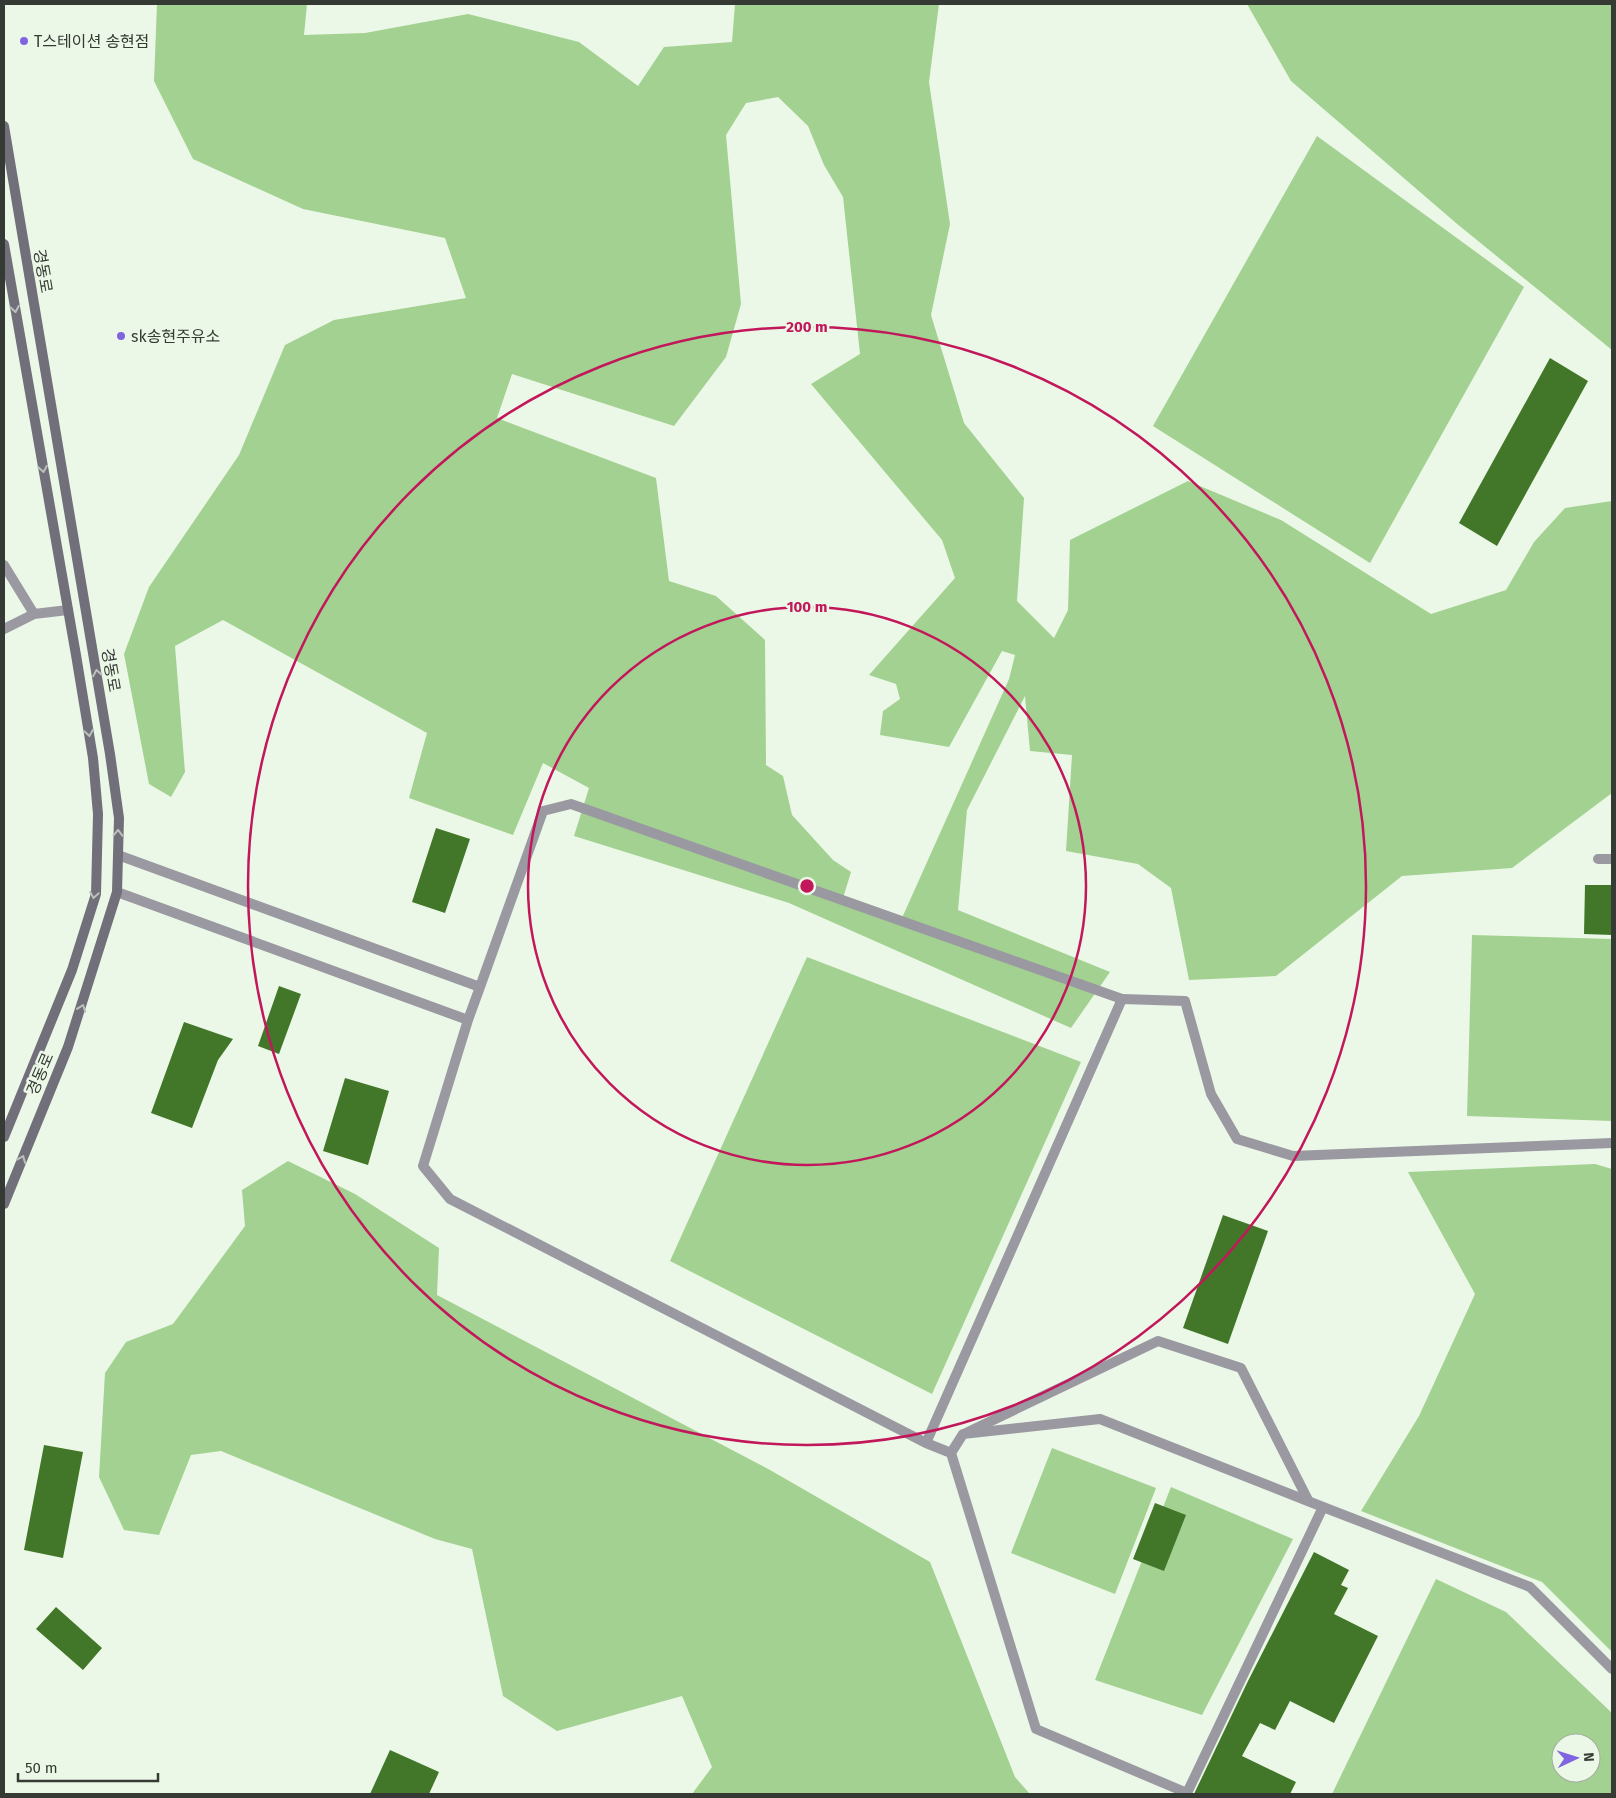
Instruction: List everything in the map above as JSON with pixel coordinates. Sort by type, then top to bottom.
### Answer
[{"type":"street","name":"경동로","points":[[4,126],[110,754],[119,818],[117,892],[68,1047],[4,1204]]},
{"type":"street","name":"경동로","points":[[4,244],[93,758],[98,814],[96,894],[72,970],[4,1137]]},
{"type":"street","points":[[4,565],[34,614]]},
{"type":"street","points":[[4,629],[34,614],[68,610]]},
{"type":"street","points":[[951,1453],[926,1443],[450,1199],[423,1166],[468,1020],[543,811],[571,804],[1122,998],[1185,1001],[1211,1094],[1237,1139],[1293,1156],[1612,1143]]},
{"type":"street","points":[[118,855],[480,987]]},
{"type":"street","points":[[1598,859],[1612,859]]},
{"type":"street","points":[[117,892],[468,1020]]},
{"type":"street","points":[[926,1443],[1122,998]]},
{"type":"street","points":[[1308,1500],[1241,1368],[1158,1341],[963,1434],[951,1453],[1036,1729],[1187,1793],[1323,1507]]},
{"type":"street","points":[[963,1434],[1100,1420],[1530,1587],[1612,1669]]},
{"type":"green space","points":[[157,4],[307,4],[304,35],[365,33],[468,14],[579,42],[638,86],[664,47],[732,42],[735,4],[939,4],[929,82],[950,224],[931,315],[964,423],[1024,498],[1017,601],[1054,638],[1068,610],[1070,540],[1188,481],[1281,520],[1431,614],[1506,590],[1534,542],[1565,508],[1612,501],[1612,793],[1512,868],[1402,876],[1276,976],[1189,980],[1171,888],[1138,864],[1066,851],[1072,755],[1030,751],[1025,696],[967,810],[958,910],[1110,972],[1071,1028],[789,903],[574,836],[589,788],[543,763],[513,835],[409,798],[427,733],[223,620],[175,646],[185,772],[171,797],[149,784],[124,654],[149,587],[239,455],[285,345],[334,320],[466,298],[445,238],[303,209],[193,159],[154,81]],"holes":[[[778,97],[808,126],[824,165],[843,197],[860,354],[811,384],[942,540],[955,578],[869,675],[896,684],[900,699],[883,711],[880,735],[949,747],[1002,651],[1015,655],[1009,679],[902,918],[843,898],[851,872],[833,860],[792,815],[783,776],[766,765],[765,640],[716,596],[669,581],[656,478],[497,418],[512,374],[674,426],[726,357],[741,304],[726,135],[746,103]]]},
{"type":"green space","points":[[1247,4],[1612,4],[1612,350],[1456,223],[1291,81]]},
{"type":"green space","points":[[1317,136],[1524,287],[1370,563],[1153,426]]},
{"type":"green space","points":[[1472,935],[1612,939],[1612,1121],[1467,1116]]},
{"type":"green space","points":[[807,957],[1081,1062],[932,1394],[670,1261]]},
{"type":"green space","points":[[288,1161],[355,1194],[439,1248],[437,1295],[770,1470],[930,1562],[1015,1777],[1030,1794],[692,1794],[712,1767],[682,1696],[557,1731],[503,1696],[472,1549],[435,1539],[221,1451],[191,1455],[159,1535],[124,1530],[99,1477],[105,1373],[126,1342],[173,1324],[245,1226],[242,1190]]},
{"type":"green space","points":[[1595,1164],[1612,1169],[1612,1652],[1542,1582],[1361,1511],[1419,1416],[1475,1294],[1408,1172]]},
{"type":"green space","points":[[1052,1448],[1156,1488],[1115,1594],[1011,1553]]},
{"type":"green space","points":[[1171,1487],[1293,1539],[1202,1715],[1095,1680]]},
{"type":"green space","points":[[1436,1579],[1506,1612],[1612,1713],[1612,1794],[1332,1794]]},
{"type":"building","points":[[1550,358],[1588,381],[1497,546],[1459,523]]},
{"type":"building","points":[[436,828],[470,839],[445,913],[412,902]]},
{"type":"building","points":[[1585,885],[1612,885],[1612,935],[1584,934]]},
{"type":"building","points":[[279,986],[301,994],[279,1054],[258,1046]]},
{"type":"building","points":[[184,1022],[233,1039],[218,1060],[192,1128],[151,1113]]},
{"type":"building","points":[[345,1078],[389,1091],[368,1165],[323,1151]]},
{"type":"building","points":[[1223,1215],[1268,1231],[1228,1344],[1183,1328]]},
{"type":"building","points":[[44,1445],[83,1452],[63,1558],[24,1550]]},
{"type":"building","points":[[1155,1503],[1186,1515],[1164,1571],[1133,1559]]},
{"type":"building","points":[[1314,1552],[1349,1570],[1341,1585],[1348,1588],[1334,1614],[1378,1636],[1334,1723],[1290,1701],[1275,1730],[1260,1723],[1242,1756],[1296,1782],[1290,1794],[1194,1794],[1248,1681]]},
{"type":"building","points":[[56,1607],[102,1648],[83,1670],[36,1629]]},
{"type":"building","points":[[390,1750],[439,1772],[429,1794],[370,1794]]},
{"type":"place","name":"T스테이션 송현점","points":[[24,41]]},
{"type":"place","name":"sk송현주유소","points":[[121,336]]}]
